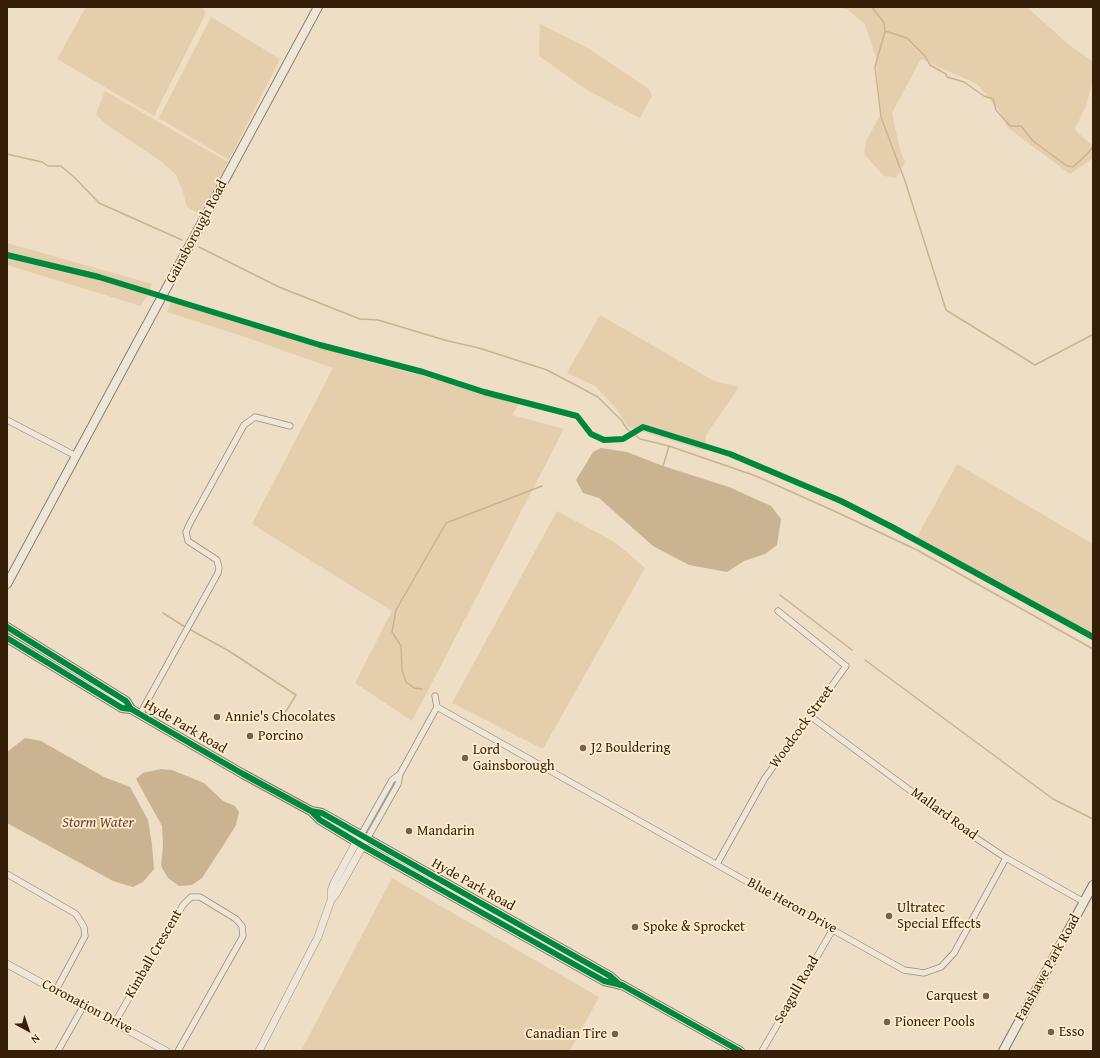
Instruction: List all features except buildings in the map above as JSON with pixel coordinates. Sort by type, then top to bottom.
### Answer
[{"type":"main road","name":"Gainsborough Road","points":[[7,584],[318,7]]},
{"type":"main road","name":"Hyde Park Road","points":[[7,627],[126,701],[131,709]]},
{"type":"main road","name":"Hyde Park Road","points":[[7,638],[122,708],[131,709],[243,774],[311,811],[322,813],[362,840],[610,976],[620,984],[740,1051]]},
{"type":"main road","name":"Fanshawe Park Road","points":[[1003,1051],[1093,885]]},
{"type":"street","points":[[140,714],[218,573],[219,568],[217,560],[188,541],[186,532],[190,523],[244,425],[255,417],[290,426]]},
{"type":"street","points":[[7,420],[76,456]]},
{"type":"street","name":"Woodcock Street","points":[[717,864],[766,778],[846,666],[778,611]]},
{"type":"street","points":[[259,1051],[318,937],[331,900],[336,894],[362,840],[398,784],[400,774],[436,707],[435,696]]},
{"type":"street","name":"Blue Heron Drive","points":[[436,707],[904,970],[924,973],[941,967],[954,953],[1006,858]]},
{"type":"street","name":"Mallard Road","points":[[810,716],[958,826],[1006,858],[1084,902]]},
{"type":"street","points":[[7,874],[76,914],[84,927],[85,936],[56,990]]},
{"type":"street","name":"Kimball Crescent","points":[[115,1022],[182,905],[191,897],[200,897],[236,919],[242,926],[243,936],[178,1051]]},
{"type":"street","name":"Seagull Road","points":[[762,1051],[833,929]]},
{"type":"street","name":"Coronation Drive","points":[[7,964],[166,1051]]},
{"type":"street","points":[[58,1051],[84,1005]]},
{"type":"shaded area","points":[[86,7],[202,7],[206,13],[154,116],[57,59]]},
{"type":"shaded area","points":[[839,7],[1027,7],[1068,44],[1093,62],[1093,80],[1086,106],[1075,128],[1076,131],[1093,146],[1093,158],[1070,174],[1008,128],[1001,113],[977,84],[921,59],[892,113],[899,146],[905,163],[896,178],[884,176],[864,154],[866,141],[881,114],[876,58],[865,24],[847,9]]},
{"type":"shaded area","points":[[211,17],[280,59],[229,160],[159,118]]},
{"type":"shaded area","points":[[540,24],[588,48],[649,89],[652,96],[640,118],[587,90],[539,56]]},
{"type":"shaded area","points":[[105,91],[228,162],[200,214],[187,207],[176,175],[162,162],[103,122],[96,114]]},
{"type":"shaded area","points":[[7,243],[152,284],[149,293],[141,306],[7,265]]},
{"type":"shaded area","points":[[171,302],[363,360],[520,402],[512,415],[564,429],[412,721],[355,683],[392,611],[252,524],[333,368],[242,336],[167,312]]},
{"type":"shaded area","points":[[600,315],[714,381],[739,387],[706,435],[705,451],[628,427],[616,408],[595,386],[567,373]]},
{"type":"shaded area","points":[[957,464],[1093,544],[1093,639],[916,539]]},
{"type":"shaded area","points":[[557,511],[616,543],[645,568],[543,749],[452,703]]},
{"type":"shaded area","points":[[392,878],[599,997],[570,1051],[301,1051]]},
{"type":"water","points":[[601,448],[627,452],[663,466],[729,487],[771,506],[781,519],[777,545],[765,554],[744,561],[727,572],[689,565],[653,546],[599,498],[583,493],[576,480],[593,452]]},
{"type":"water","name":"Storm Water","points":[[25,738],[41,741],[104,777],[130,787],[148,820],[152,845],[154,869],[143,882],[133,887],[113,881],[7,823],[7,752]]},
{"type":"water","name":"Storm Water","points":[[161,769],[172,770],[204,783],[223,801],[235,806],[239,812],[236,825],[221,849],[202,878],[192,885],[179,886],[168,878],[161,866],[163,846],[162,826],[136,779],[143,773]]},
{"type":"waterway","points":[[872,7],[884,23],[885,31],[875,67],[881,117],[905,181],[946,310],[1035,365],[1092,335],[1093,336]]},
{"type":"waterway","points":[[885,31],[907,38],[925,56],[930,65],[946,74],[947,77],[964,82],[984,96],[993,99],[996,110],[1010,126],[1021,126],[1033,141],[1067,166],[1073,167],[1093,147]]},
{"type":"waterway","points":[[7,154],[42,162],[48,166],[61,166],[99,203],[182,240]]},
{"type":"waterway","points":[[199,247],[279,287],[360,319],[378,320],[448,341],[479,348],[547,370],[598,397],[622,421],[627,429],[640,439],[669,446],[756,476],[832,510],[917,550],[1093,649]]},
{"type":"waterway","points":[[663,466],[669,446]]},
{"type":"waterway","points":[[422,689],[414,688],[406,682],[402,670],[401,646],[392,632],[396,610],[446,523],[542,486]]},
{"type":"waterway","points":[[780,595],[852,650]]},
{"type":"waterway","points":[[163,613],[185,627]]},
{"type":"waterway","points":[[189,629],[229,651],[296,695],[283,716]]},
{"type":"waterway","points":[[865,660],[1053,799],[1093,819]]},
{"type":"cycle path","points":[[7,255],[99,277],[320,345],[423,372],[484,392],[577,416],[591,434],[604,440],[623,439],[643,427],[730,454],[841,501],[892,527],[1093,637]]},
{"type":"cycle path","points":[[7,627],[126,701],[131,709]]},
{"type":"cycle path","points":[[7,638],[122,708],[131,709],[243,774],[311,811],[322,813],[610,976],[620,985]]},
{"type":"cycle path","points":[[311,811],[320,820],[363,846],[604,981],[622,985],[740,1051]]},
{"type":"place","name":"Annie's Chocolates","points":[[217,717]]},
{"type":"place","name":"Porcino","points":[[250,736]]},
{"type":"place","name":"J2 Bouldering","points":[[583,748]]},
{"type":"place","name":"Lord Gainsborough","points":[[465,758]]},
{"type":"place","name":"Mandarin","points":[[409,831]]},
{"type":"place","name":"Ultratec Special Effects","points":[[889,916]]},
{"type":"place","name":"Spoke & Sprocket","points":[[635,927]]},
{"type":"place","name":"Carquest","points":[[986,996]]},
{"type":"place","name":"Pioneer Pools","points":[[887,1022]]},
{"type":"place","name":"Esso","points":[[1051,1032]]},
{"type":"place","name":"Canadian Tire","points":[[615,1034]]}]
